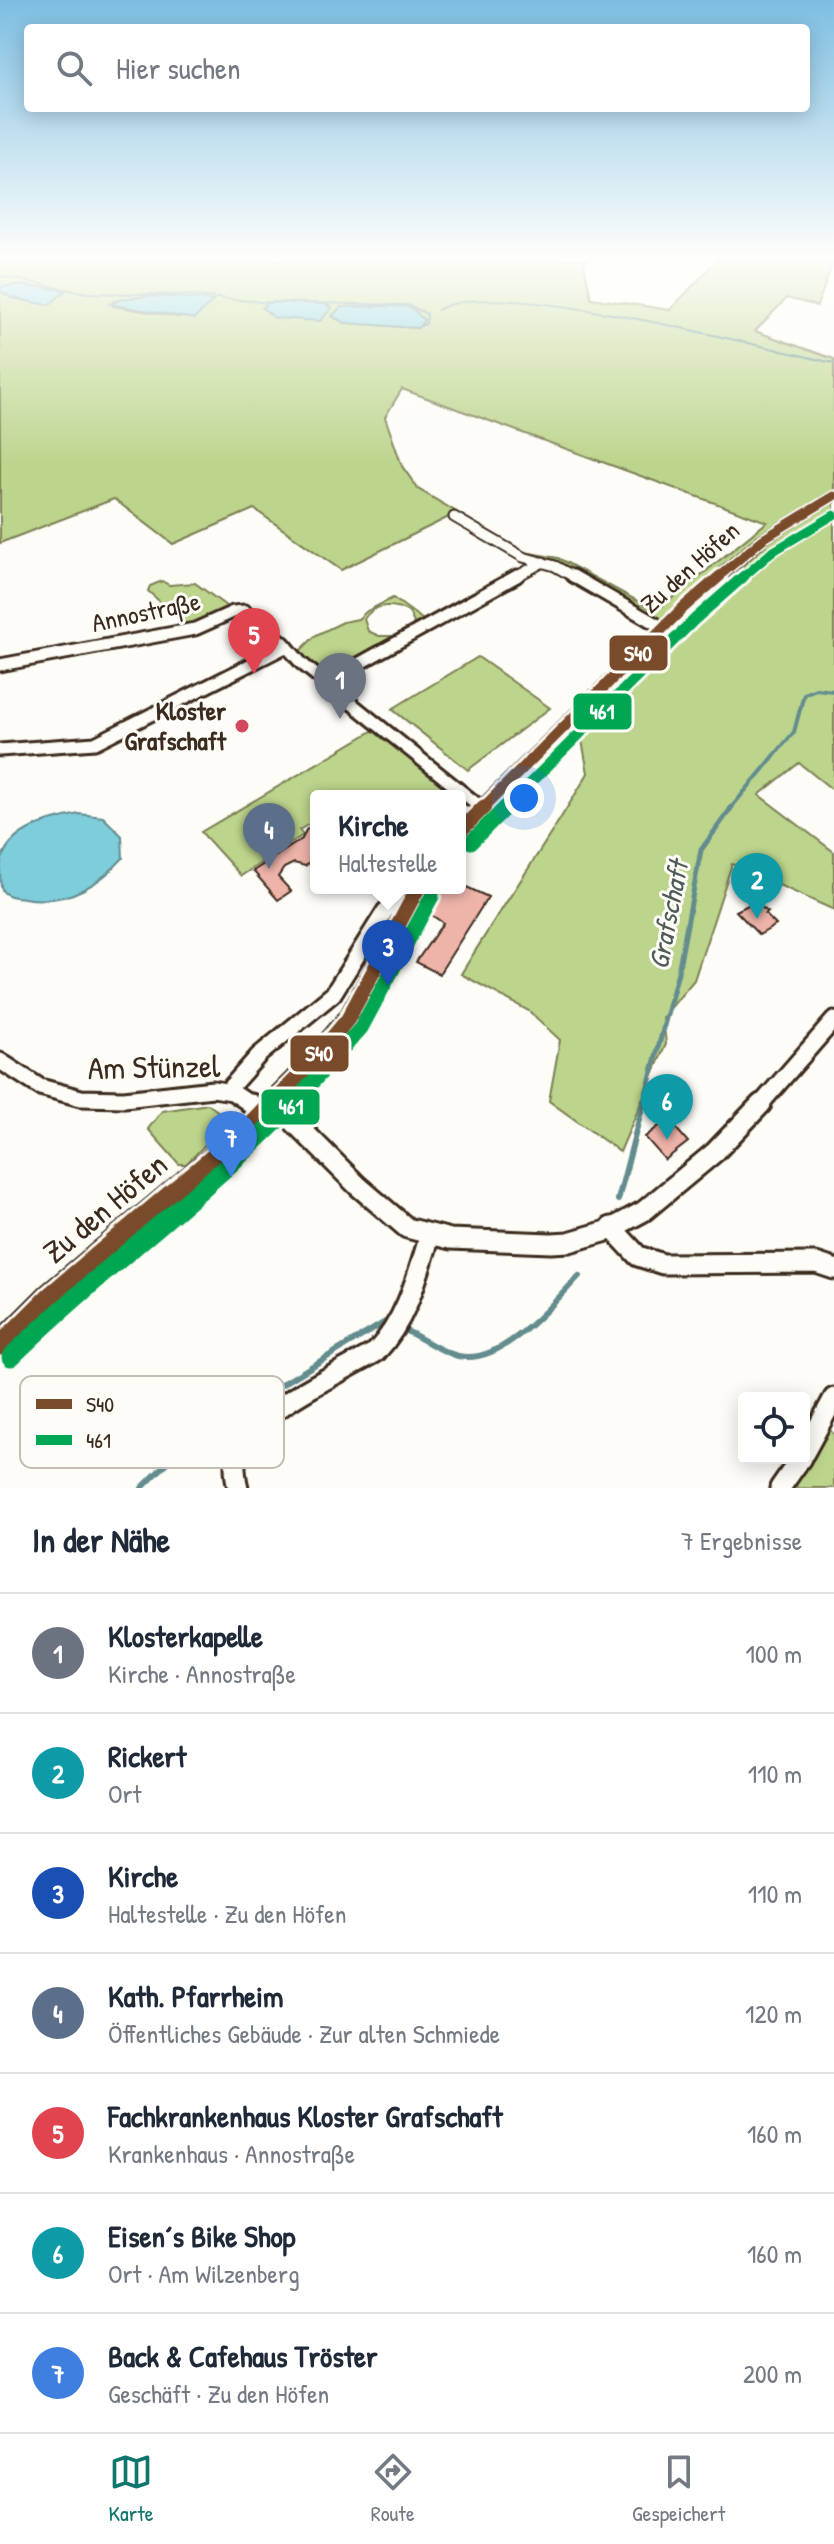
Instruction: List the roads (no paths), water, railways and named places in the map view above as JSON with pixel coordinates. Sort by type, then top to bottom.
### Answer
[{"type":"street","name":"Zu den Höfen","points":[[466,825],[663,628],[763,539],[834,496]]},
{"type":"street","points":[[454,517],[523,557],[555,566],[663,628]]},
{"type":"street","points":[[326,682],[543,562]]},
{"type":"street","name":"Annostraße","points":[[0,665],[195,629],[241,610],[287,646],[301,663],[460,790]]},
{"type":"street","points":[[0,750],[95,743],[287,646]]},
{"type":"street","name":"Annostraße","points":[[466,795],[482,808]]},
{"type":"street","points":[[228,1090],[259,1055],[333,994],[385,911],[405,894]]},
{"type":"street","name":"Zu den Höfen","points":[[0,1346],[50,1296],[269,1109],[348,1019],[415,894]]},
{"type":"street","points":[[284,1410],[376,1352],[388,1340],[430,1235],[550,1243],[584,1238],[611,1227],[659,1199],[716,1152],[834,1020]]},
{"type":"street","name":"Am Stünzel","points":[[0,1061],[40,1087],[104,1102],[206,1089],[228,1090],[269,1109],[390,1215],[409,1229],[430,1235]]},
{"type":"street","points":[[611,1227],[638,1256],[663,1264],[816,1263],[834,1269]]},
{"type":"street","points":[[810,1442],[834,1398]]},
{"type":"street","points":[[780,1488],[796,1464]]},
{"type":"street","points":[[235,1468],[238,1488]]},
{"type":"water","points":[[79,814],[103,817],[122,836],[123,858],[91,885],[66,896],[39,899],[4,892],[0,871],[8,846],[40,824]]},
{"type":"waterway","points":[[685,328],[834,363]]},
{"type":"waterway","name":"Grafschaft","points":[[730,809],[794,732],[804,694],[816,689],[834,691]]},
{"type":"waterway","name":"Grafschaft","points":[[643,1106],[678,972],[701,850],[732,807]]},
{"type":"waterway","name":"Grafschaft","points":[[618,1200],[643,1104]]},
{"type":"waterway","name":"Grafschaft","points":[[402,1329],[458,1356],[475,1357],[492,1352],[525,1330],[579,1276]]},
{"type":"waterway","name":"Grafschaft","points":[[284,1383],[385,1322],[390,1324]]},
{"type":"waterway","name":"Grafschaft","points":[[142,1488],[162,1468]]},
{"type":"place","name":"Fachkrankenhaus Kloster Grafschaft","points":[[254,674]]},
{"type":"place","name":"Klosterkapelle","points":[[340,719]]},
{"type":"place","name":"Kloster Grafschaft","points":[[242,726]]},
{"type":"place","name":"Kath. Pfarrheim","points":[[269,869]]},
{"type":"place","name":"Rickert","points":[[757,919]]},
{"type":"place","name":"Kirche","points":[[388,986]]},
{"type":"place","name":"Eisen´s Bike Shop","points":[[667,1140]]},
{"type":"place","name":"Back & Cafehaus Tröster","points":[[231,1177]]}]
